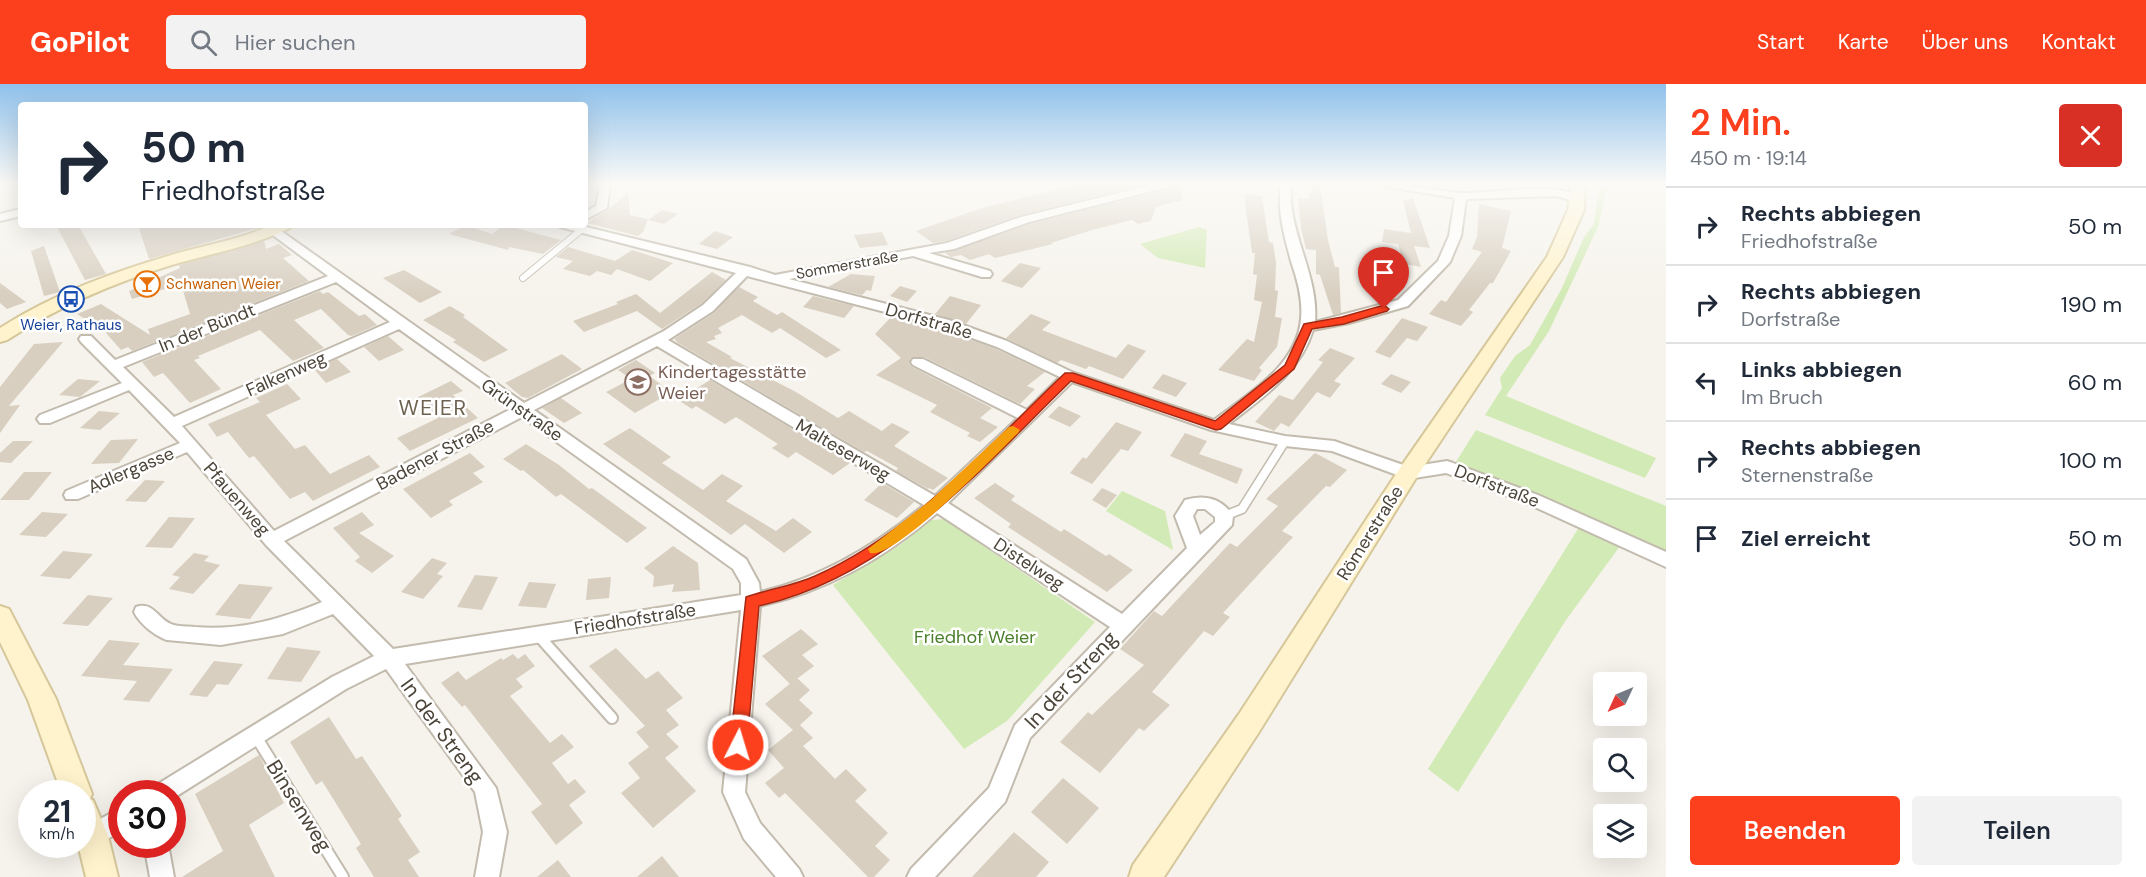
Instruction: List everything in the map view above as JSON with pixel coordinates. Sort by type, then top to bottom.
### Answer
[{"type":"street","name":"Sommerstraße","points":[[776,278],[853,263],[917,254],[950,246],[1019,221]]},
{"type":"street","points":[[1216,426],[1290,366],[1308,327],[1305,287],[1287,221]]},
{"type":"street","points":[[1308,327],[1344,320],[1404,303],[1444,262],[1455,236],[1457,221]]},
{"type":"street","name":"Römerstraße","points":[[1145,877],[1249,723],[1408,473],[1555,257],[1571,221]]},
{"type":"street","points":[[0,336],[37,313],[99,284],[279,228]]},
{"type":"street","name":"Grünstraße","points":[[279,228],[336,277],[740,564],[750,583],[751,601],[734,792],[752,831],[791,877]]},
{"type":"street","name":"Dorfstraße","points":[[585,228],[944,322],[1002,344],[1069,376],[1216,426],[1285,441],[1334,446],[1408,473],[1447,467],[1532,499],[1666,560]]},
{"type":"street","name":"Sommerstraße","points":[[917,254],[986,274]]},
{"type":"street","name":"Badener Straße","points":[[272,540],[658,340],[708,308],[746,270]]},
{"type":"street","name":"In der Bündt","points":[[112,366],[336,277]]},
{"type":"street","name":"Falkenweg","points":[[172,424],[400,323]]},
{"type":"street","name":"Pfauenweg","points":[[86,339],[172,424],[272,540],[389,658]]},
{"type":"street","name":"Malteserweg","points":[[658,340],[936,504]]},
{"type":"street","points":[[918,362],[1028,416]]},
{"type":"street","name":"Friedhofstraße","points":[[183,780],[339,683],[389,658],[751,601],[785,594],[822,580],[891,540],[936,504],[1069,376]]},
{"type":"street","points":[[45,419],[132,384]]},
{"type":"street","name":"Adlergasse","points":[[72,495],[189,445]]},
{"type":"street","points":[[1196,549],[1184,516],[1191,504],[1203,501],[1216,506],[1224,516]]},
{"type":"street","name":"Distelweg","points":[[936,504],[1123,625]]},
{"type":"street","name":"In der Streng","points":[[919,877],[997,795],[1022,732],[1196,549],[1223,525],[1224,516]]},
{"type":"street","points":[[143,612],[167,632],[221,637],[283,626],[335,605]]},
{"type":"street","points":[[0,617],[42,699],[72,780]]},
{"type":"street","name":"In der Streng","points":[[389,658],[485,788],[495,832],[487,877]]},
{"type":"street","points":[[96,855],[102,877]]},
{"type":"street","points":[[159,858],[162,877]]},
{"type":"lane","points":[[523,278],[571,228]]},
{"type":"lane","points":[[1224,516],[1242,509],[1285,441]]},
{"type":"lane","points":[[538,634],[612,718]]},
{"type":"lane","name":"Binsenweg","points":[[255,735],[343,877]]},
{"type":"green space","points":[[1594,221],[1599,221],[1549,331],[1506,396],[1656,458],[1645,478],[1485,415],[1502,388],[1500,378],[1515,356],[1530,345],[1561,290],[1584,237]]},
{"type":"green space","points":[[1199,227],[1207,230],[1205,268],[1158,258],[1140,244]]},
{"type":"green space","points":[[1476,430],[1666,506],[1666,556],[1454,465]]},
{"type":"green space","points":[[1122,491],[1165,511],[1173,550],[1106,511]]},
{"type":"green space","name":"Friedhof Weier","points":[[944,519],[1095,622],[1007,721],[964,749],[833,585],[900,545],[931,520]]},
{"type":"green space","points":[[1581,524],[1623,542],[1566,620],[1458,792],[1428,769]]},
{"type":"building","points":[[647,221],[643,232],[638,236],[588,222]]},
{"type":"building","points":[[652,221],[668,221],[664,224]]},
{"type":"building","points":[[945,221],[1003,221],[946,241],[933,243],[916,231]]},
{"type":"building","points":[[1042,221],[1128,221],[1051,243],[1053,244],[995,258],[989,254],[970,260],[961,255],[951,257],[945,253]]},
{"type":"building","points":[[1134,221],[1151,221],[1138,224]]},
{"type":"building","points":[[1248,221],[1266,221],[1269,242],[1273,243],[1276,263],[1275,290],[1278,291],[1275,317],[1282,318],[1277,347],[1259,368],[1262,370],[1254,381],[1218,370],[1247,339],[1254,342],[1262,302],[1254,300],[1257,275],[1253,274],[1255,253],[1252,253]]},
{"type":"building","points":[[1300,221],[1325,221],[1335,267],[1339,267],[1341,313],[1333,315],[1320,275],[1316,274],[1316,250],[1306,249]]},
{"type":"building","points":[[1408,221],[1421,221],[1430,248],[1414,246],[1421,267],[1404,264],[1398,244],[1382,242],[1384,229],[1411,233]]},
{"type":"building","points":[[1478,221],[1509,221],[1502,248],[1511,251],[1493,283],[1490,283],[1469,310],[1473,312],[1461,326],[1429,314],[1441,300],[1446,302],[1482,252],[1472,249],[1477,237]]},
{"type":"building","points":[[58,228],[80,228],[106,274],[85,280]]},
{"type":"building","points":[[139,228],[258,228],[149,259]]},
{"type":"building","points":[[460,228],[475,228],[492,234],[500,228],[515,228],[561,240],[543,254],[509,247],[508,250],[449,234]]},
{"type":"building","points":[[715,231],[733,237],[717,249],[699,244]]},
{"type":"building","points":[[882,232],[888,245],[860,248],[854,235]]},
{"type":"building","points":[[264,241],[266,249],[279,244],[292,255],[283,258],[309,281],[132,351],[128,347],[121,350],[98,324],[95,325],[77,314],[101,304],[150,335],[148,329],[190,314],[181,284],[132,299],[129,291],[180,268],[179,265]]},
{"type":"building","points":[[44,246],[60,292],[44,296],[31,251]]},
{"type":"building","points":[[568,247],[615,261],[632,250],[673,263],[650,281],[617,269],[611,275],[597,271],[590,276],[563,269],[573,261],[556,257]]},
{"type":"building","points":[[1020,263],[1041,268],[1022,288],[1001,281]]},
{"type":"building","points":[[404,270],[442,292],[420,303],[383,278]]},
{"type":"building","points":[[712,272],[726,280],[702,303],[662,329],[637,311],[584,332],[573,321],[618,304],[616,302],[636,294],[660,313]]},
{"type":"building","points":[[851,274],[875,276],[871,291],[867,290],[862,295],[828,287]]},
{"type":"building","points":[[0,283],[26,302],[7,309],[0,303]]},
{"type":"building","points":[[900,286],[917,291],[907,302],[890,296]]},
{"type":"building","points":[[739,287],[758,297],[753,301],[777,315],[782,312],[841,350],[826,358],[780,328],[772,333],[742,315],[718,328],[722,333],[714,336],[716,339],[706,342],[732,357],[730,358],[796,392],[838,418],[849,411],[882,431],[892,423],[910,432],[894,446],[948,478],[933,490],[928,489],[896,471],[898,468],[867,451],[864,452],[674,339],[714,313]]},
{"type":"building","points":[[320,291],[323,294],[328,292],[359,316],[365,314],[377,325],[352,336],[348,335],[321,309],[294,320],[324,348],[293,361],[260,330],[198,356],[200,358],[194,360],[221,389],[190,403],[163,373],[154,377],[142,362]]},
{"type":"building","points":[[813,296],[854,306],[844,318],[803,307]]},
{"type":"building","points":[[950,296],[981,305],[966,324],[935,314]]},
{"type":"building","points":[[450,306],[465,315],[463,317],[508,350],[484,362],[453,342],[456,340],[423,320]]},
{"type":"building","points":[[1031,314],[1051,322],[1042,330],[1116,358],[1128,344],[1146,351],[1123,379],[1089,366],[1086,369],[1061,360],[1057,363],[1006,338]]},
{"type":"building","points":[[892,316],[938,328],[996,349],[1045,372],[1027,386],[1035,389],[1020,404],[924,357],[911,358],[909,363],[912,367],[992,408],[980,418],[998,427],[980,442],[967,436],[970,433],[930,412],[937,405],[876,375],[901,358],[875,334]]},
{"type":"building","points":[[1402,318],[1428,327],[1417,341],[1407,338],[1390,358],[1375,352]]},
{"type":"building","points":[[388,336],[404,350],[379,361],[364,347]]},
{"type":"building","points":[[63,342],[9,406],[20,405],[0,433],[0,387],[34,344]]},
{"type":"building","points":[[1330,348],[1355,358],[1334,381],[1341,384],[1330,398],[1317,392],[1289,427],[1281,423],[1274,431],[1255,422],[1279,395],[1293,400],[1323,362],[1318,360]]},
{"type":"building","points":[[562,354],[582,369],[528,398],[522,397],[505,383]]},
{"type":"building","points":[[337,359],[351,372],[326,383],[314,369]]},
{"type":"building","points":[[636,360],[655,373],[649,376],[672,392],[635,413],[606,392],[631,379],[618,370]]},
{"type":"building","points":[[1163,374],[1187,383],[1176,397],[1152,388]]},
{"type":"building","points":[[1391,374],[1411,382],[1401,393],[1381,384]]},
{"type":"building","points":[[78,379],[100,381],[80,397],[59,395]]},
{"type":"building","points":[[710,380],[850,463],[833,475],[796,452],[788,458],[772,448],[778,444],[736,417],[725,424],[696,406],[692,409],[678,400]]},
{"type":"building","points":[[451,381],[463,391],[453,395],[478,418],[410,451],[397,438],[438,418],[416,398]]},
{"type":"building","points":[[287,384],[301,399],[266,415],[295,449],[305,445],[330,474],[369,455],[380,467],[313,501],[305,492],[290,499],[254,456],[249,458],[228,432],[217,437],[208,424],[260,402],[256,398]]},
{"type":"building","points":[[561,398],[582,413],[564,423],[542,408]]},
{"type":"building","points":[[1059,406],[1081,416],[1070,427],[1048,417]]},
{"type":"building","points":[[99,411],[120,413],[100,430],[80,428]]},
{"type":"building","points":[[1116,422],[1142,432],[1128,451],[1121,449],[1092,484],[1070,473],[1083,457],[1086,459]]},
{"type":"building","points":[[630,428],[671,457],[662,463],[703,490],[722,474],[743,486],[726,501],[776,531],[793,518],[812,532],[784,553],[745,524],[731,535],[603,444]]},
{"type":"building","points":[[1185,433],[1207,441],[1199,454],[1243,469],[1237,484],[1170,456]]},
{"type":"building","points":[[138,439],[119,463],[91,464],[111,440]]},
{"type":"building","points":[[13,441],[33,441],[11,463],[0,462],[0,453]]},
{"type":"building","points":[[526,444],[647,528],[627,543],[561,494],[556,497],[523,470],[521,471],[503,459]]},
{"type":"building","points":[[470,453],[485,467],[473,473],[483,482],[449,501],[453,505],[431,518],[403,489]]},
{"type":"building","points":[[1315,453],[1347,470],[1330,487],[1326,486],[1282,531],[1293,537],[1223,613],[1230,617],[1213,636],[1204,631],[1152,692],[1170,705],[1144,731],[1139,728],[1100,773],[1060,742],[1088,712],[1092,715],[1144,665],[1120,649],[1154,611],[1162,616],[1230,543],[1237,547],[1278,506],[1266,499]]},
{"type":"building","points":[[24,472],[52,472],[29,500],[0,500]]},
{"type":"building","points":[[145,480],[165,481],[146,502],[125,501]]},
{"type":"building","points":[[882,483],[914,502],[897,518],[864,500]]},
{"type":"building","points":[[995,483],[1015,496],[1011,500],[1061,532],[1064,529],[1133,570],[1107,592],[1008,527],[1011,524],[974,498]]},
{"type":"building","points":[[1102,488],[1117,495],[1106,508],[1092,500]]},
{"type":"building","points":[[42,512],[68,514],[46,537],[19,535]]},
{"type":"building","points":[[362,512],[374,525],[359,533],[394,556],[372,573],[355,561],[360,557],[333,528]]},
{"type":"building","points":[[169,517],[195,518],[172,548],[145,547]]},
{"type":"building","points":[[673,546],[698,563],[700,590],[672,592],[674,584],[653,587],[654,576],[644,568]]},
{"type":"building","points":[[63,551],[93,554],[70,579],[40,576]]},
{"type":"building","points":[[194,553],[209,556],[204,561],[220,565],[193,594],[169,589],[180,577],[172,575]]},
{"type":"building","points":[[432,558],[447,563],[437,574],[443,576],[423,599],[401,592]]},
{"type":"building","points":[[475,575],[498,577],[482,610],[457,607]]},
{"type":"building","points":[[611,577],[609,598],[586,600],[588,579]]},
{"type":"building","points":[[529,582],[556,584],[546,608],[518,606]]},
{"type":"building","points":[[239,584],[273,587],[250,619],[215,615]]},
{"type":"building","points":[[88,595],[113,598],[88,626],[62,624]]},
{"type":"building","points":[[801,629],[818,644],[802,655],[814,666],[790,684],[762,656]]},
{"type":"building","points":[[109,640],[140,643],[123,665],[173,669],[149,702],[123,700],[137,681],[81,676]]},
{"type":"building","points":[[287,647],[321,651],[301,682],[267,679]]},
{"type":"building","points":[[616,648],[646,679],[658,671],[683,698],[666,710],[679,725],[666,734],[679,747],[665,758],[696,791],[653,828],[621,793],[640,778],[628,763],[649,747],[636,732],[645,726],[589,666]]},
{"type":"building","points":[[513,654],[518,659],[525,654],[535,666],[516,679],[523,687],[510,696],[550,743],[562,734],[574,747],[552,763],[568,784],[575,779],[586,792],[569,805],[583,823],[556,845],[531,812],[542,804],[465,705],[462,707],[441,683],[458,671],[466,680],[501,658],[503,660]]},
{"type":"building","points":[[214,661],[243,664],[228,685],[217,684],[207,697],[189,695]]},
{"type":"building","points":[[797,678],[810,690],[799,700],[813,713],[800,725],[813,738],[803,746],[835,779],[846,769],[867,790],[855,801],[888,833],[875,846],[890,860],[874,877],[868,877],[785,793],[779,798],[765,783],[784,768],[768,750],[793,730],[765,704]]},
{"type":"building","points":[[329,717],[356,759],[362,756],[402,816],[398,819],[420,852],[408,860],[419,877],[374,877],[356,848],[361,844],[332,797],[322,781],[316,785],[290,742]]},
{"type":"building","points":[[259,755],[284,803],[249,825],[275,877],[182,877],[223,851],[195,794]]},
{"type":"building","points":[[1063,778],[1099,808],[1067,844],[1031,812]]},
{"type":"building","points":[[1014,832],[1049,862],[1036,877],[972,877]]},
{"type":"building","points":[[662,856],[679,877],[637,877]]},
{"type":"building","points":[[558,860],[571,877],[537,877]]},
{"type":"slow traffic","points":[[876,549],[891,540],[936,504],[1013,430]]},
{"type":"place","name":"Schwanen Weier","points":[[147,284]]},
{"type":"place","name":"Weier, Rathaus","points":[[71,299]]},
{"type":"place","name":"Kindertagesstätte Weier","points":[[638,382]]},
{"type":"district","name":"WEIER","points":[[433,408]]},
{"type":"route","points":[[738,745],[751,601],[785,594],[822,580],[891,540],[936,504],[1069,376],[1216,426],[1290,366],[1308,327],[1384,309]]}]
